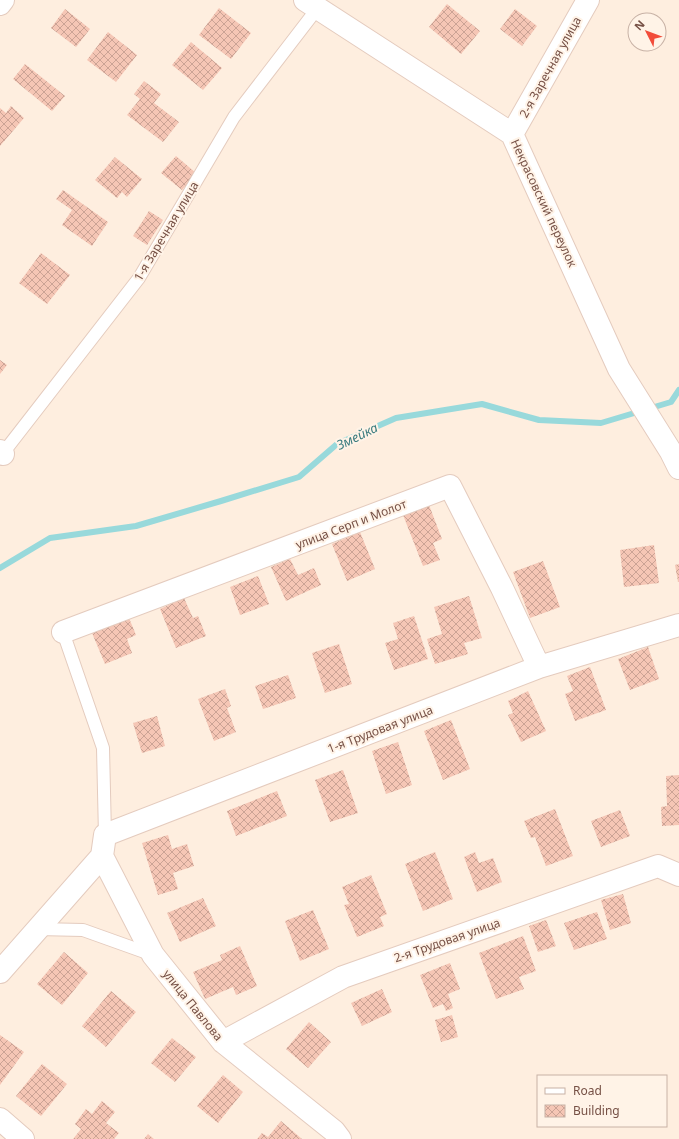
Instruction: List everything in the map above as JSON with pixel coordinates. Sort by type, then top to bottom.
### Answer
[{"type":"street","points":[[0,4],[3,0]]},
{"type":"street","name":"2-я Заречная улица","points":[[512,134],[588,0]]},
{"type":"street","name":"Некрасовский переулок","points":[[316,3],[512,134],[620,369],[677,463]]},
{"type":"street","name":"улица Серп и Молот","points":[[63,632],[450,486],[502,588],[539,667]]},
{"type":"street","name":"1-я Трудовая улица","points":[[105,835],[539,667],[679,625]]},
{"type":"street","points":[[0,972],[102,856],[105,835]]},
{"type":"street","name":"улица Павлова","points":[[102,856],[153,955],[223,1042],[334,1131],[340,1139]]},
{"type":"street","name":"2-я Трудовая улица","points":[[223,1042],[343,977],[658,866],[679,875]]},
{"type":"street","points":[[0,1119],[23,1139]]},
{"type":"lane","name":"1-я Заречная улица","points":[[1,454],[139,278],[234,117],[316,3]]},
{"type":"lane","points":[[63,632],[103,748],[105,835]]},
{"type":"lane","points":[[37,929],[83,930],[153,955]]},
{"type":"building","points":[[447,4],[480,31],[461,54],[429,27]]},
{"type":"building","points":[[219,8],[251,33],[231,59],[199,35]]},
{"type":"building","points":[[65,9],[90,29],[76,47],[51,28]]},
{"type":"building","points":[[515,9],[537,26],[522,46],[500,29]]},
{"type":"building","points":[[108,32],[137,55],[116,82],[87,60]]},
{"type":"building","points":[[191,42],[222,68],[203,90],[172,65]]},
{"type":"building","points":[[25,64],[65,96],[52,111],[13,79]]},
{"type":"building","points":[[144,81],[161,94],[154,103],[179,122],[163,142],[127,115],[140,99],[134,94]]},
{"type":"building","points":[[11,106],[24,118],[0,146],[0,108],[6,113]]},
{"type":"building","points":[[176,156],[196,173],[182,190],[161,173]]},
{"type":"building","points":[[115,157],[142,179],[127,197],[122,192],[117,198],[95,180]]},
{"type":"building","points":[[63,190],[108,222],[92,246],[62,225],[72,210],[56,199]]},
{"type":"building","points":[[149,211],[163,220],[147,245],[133,236]]},
{"type":"building","points":[[41,253],[70,275],[47,304],[19,283]]},
{"type":"building","points":[[0,360],[7,365],[0,374]]},
{"type":"building","points":[[429,505],[442,539],[433,543],[440,560],[423,566],[403,515]]},
{"type":"building","points":[[360,532],[375,569],[347,581],[332,544]]},
{"type":"building","points":[[654,545],[659,583],[624,587],[620,550]]},
{"type":"building","points":[[290,559],[298,575],[314,568],[321,585],[286,601],[271,567]]},
{"type":"building","points":[[543,561],[560,607],[530,618],[513,572]]},
{"type":"building","points":[[679,564],[679,582],[678,582],[675,565]]},
{"type":"building","points":[[258,576],[269,604],[240,615],[230,587]]},
{"type":"building","points":[[469,596],[482,638],[464,643],[468,654],[435,664],[427,639],[442,634],[434,607]]},
{"type":"building","points":[[184,598],[193,618],[198,616],[206,636],[176,648],[160,609]]},
{"type":"building","points":[[414,616],[428,659],[394,670],[385,643],[398,639],[393,623]]},
{"type":"building","points":[[129,618],[136,635],[127,639],[132,653],[105,664],[92,633]]},
{"type":"building","points":[[339,644],[352,684],[325,693],[312,653]]},
{"type":"building","points":[[648,647],[659,679],[630,690],[618,659]]},
{"type":"building","points":[[590,667],[606,710],[575,721],[565,694],[573,691],[567,676]]},
{"type":"building","points":[[288,675],[296,698],[263,709],[255,686]]},
{"type":"building","points":[[225,689],[231,706],[227,708],[236,732],[214,741],[198,699]]},
{"type":"building","points":[[528,691],[546,731],[521,742],[508,715],[513,713],[508,701]]},
{"type":"building","points":[[157,716],[165,746],[142,753],[133,723]]},
{"type":"building","points":[[451,720],[470,769],[443,780],[424,731]]},
{"type":"building","points":[[398,742],[412,785],[386,794],[372,751]]},
{"type":"building","points":[[343,770],[358,813],[330,822],[315,780]]},
{"type":"building","points":[[679,775],[679,825],[662,826],[661,807],[667,806],[666,776]]},
{"type":"building","points":[[277,791],[287,816],[236,836],[227,811]]},
{"type":"building","points":[[555,809],[573,856],[546,866],[535,837],[531,838],[524,821]]},
{"type":"building","points":[[620,810],[630,836],[601,847],[591,821]]},
{"type":"building","points":[[168,835],[172,849],[187,844],[194,866],[173,873],[178,889],[158,895],[142,843]]},
{"type":"building","points":[[435,852],[453,899],[423,911],[405,864]]},
{"type":"building","points":[[475,852],[479,863],[493,858],[502,882],[477,892],[464,857]]},
{"type":"building","points":[[371,875],[387,914],[380,917],[384,926],[357,937],[344,905],[349,904],[342,887]]},
{"type":"building","points":[[623,894],[631,923],[610,930],[601,900]]},
{"type":"building","points":[[203,898],[216,926],[180,942],[167,913]]},
{"type":"building","points":[[313,910],[329,949],[300,961],[285,921]]},
{"type":"building","points":[[597,912],[607,939],[574,950],[564,923]]},
{"type":"building","points":[[546,920],[556,946],[538,952],[529,926]]},
{"type":"building","points":[[523,936],[536,971],[519,977],[524,989],[496,999],[479,953]]},
{"type":"building","points":[[240,946],[257,986],[236,995],[233,987],[205,999],[193,972],[222,960],[220,955]]},
{"type":"building","points":[[64,952],[88,973],[62,1005],[37,984]]},
{"type":"building","points":[[450,963],[460,989],[448,994],[453,1008],[446,1011],[443,1004],[433,1008],[420,975]]},
{"type":"building","points":[[382,989],[392,1012],[362,1026],[351,1003]]},
{"type":"building","points":[[111,991],[136,1012],[106,1047],[82,1026]]},
{"type":"building","points":[[452,1015],[458,1037],[441,1042],[435,1020]]},
{"type":"building","points":[[309,1022],[331,1042],[308,1068],[286,1049]]},
{"type":"building","points":[[0,1035],[24,1052],[0,1085]]},
{"type":"building","points":[[172,1038],[196,1057],[175,1082],[151,1063]]},
{"type":"building","points":[[42,1064],[67,1084],[41,1116],[16,1096]]},
{"type":"building","points":[[223,1075],[243,1092],[218,1123],[197,1106]]},
{"type":"building","points":[[102,1101],[115,1112],[106,1123],[119,1133],[114,1139],[73,1139],[81,1129],[75,1124],[86,1109],[92,1114]]},
{"type":"building","points":[[281,1121],[302,1139],[257,1139],[262,1133],[268,1137]]},
{"type":"building","points":[[148,1134],[154,1139],[144,1139]]},
{"type":"waterway","name":"Змейка","points":[[0,568],[50,538],[136,526],[299,477],[337,444],[396,418],[482,404],[539,420],[601,423],[671,402],[679,390]]}]
